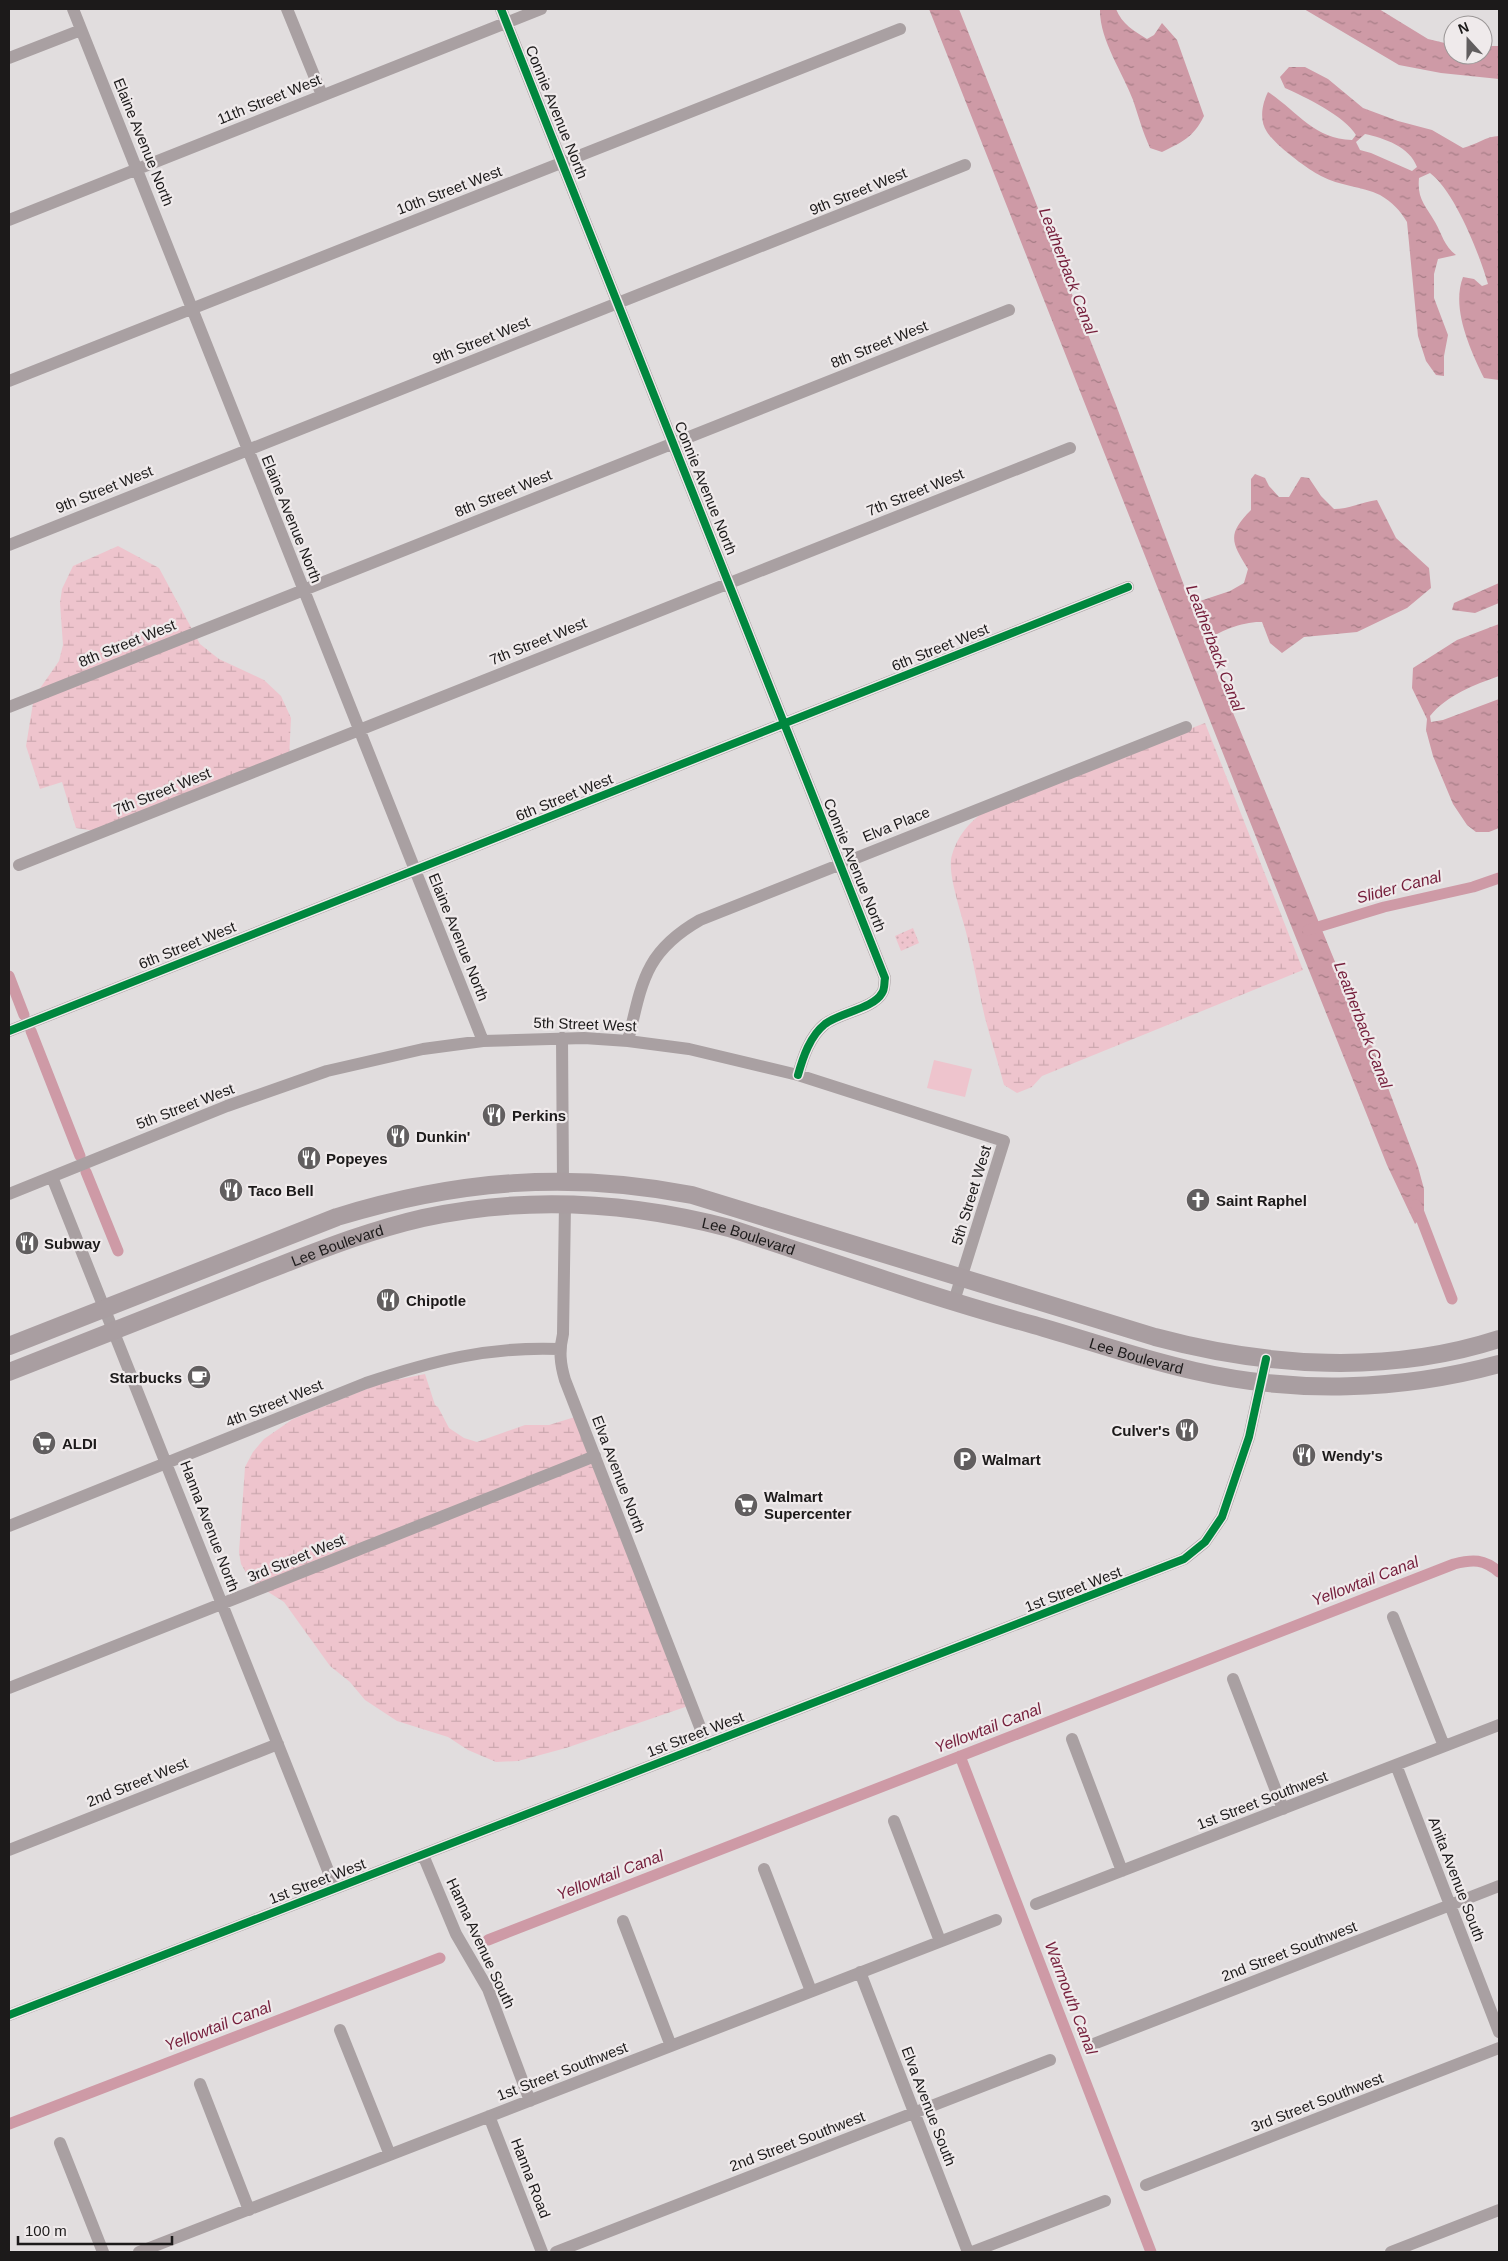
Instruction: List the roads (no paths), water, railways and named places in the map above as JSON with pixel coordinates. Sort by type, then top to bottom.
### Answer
[{"type":"main road","name":"Lee Boulevard","points":[[9,1346],[337,1217],[375,1205],[466,1186],[510,1182],[563,1181],[659,1189],[692,1195],[1186,1346],[1266,1359],[1328,1363],[1364,1362],[1440,1354],[1499,1339]]},
{"type":"main road","points":[[379,1229],[398,1210],[463,1198],[550,1190],[563,1181]]},
{"type":"main road","points":[[565,1204],[576,1196],[590,1194],[660,1200],[743,1217],[755,1215]]},
{"type":"main road","name":"Lee Boulevard","points":[[9,1372],[335,1244],[379,1229],[425,1218],[469,1211],[565,1204],[626,1208],[697,1220],[729,1228],[954,1301],[1132,1355],[1196,1372],[1262,1384],[1321,1386],[1401,1383],[1460,1374],[1499,1364]]},
{"type":"street","name":"Elaine Avenue North","points":[[72,9],[138,169],[358,730],[483,1041]]},
{"type":"street","points":[[287,9],[322,95]]},
{"type":"street","name":"Connie Avenue North","points":[[501,9],[885,978],[884,992],[875,1001],[825,1024],[815,1034],[798,1074]]},
{"type":"street","name":"11th Street West","points":[[9,220],[541,9]]},
{"type":"street","name":"10th Street West","points":[[9,381],[900,29]]},
{"type":"street","points":[[9,58],[81,30]]},
{"type":"street","name":"9th Street West","points":[[9,545],[965,166]]},
{"type":"street","name":"8th Street West","points":[[9,707],[1009,310]]},
{"type":"street","name":"7th Street West","points":[[19,865],[1070,448]]},
{"type":"street","name":"6th Street West","points":[[9,1031],[1128,587]]},
{"type":"street","name":"Elva Place","points":[[628,1040],[643,980],[656,956],[672,938],[712,914],[841,865],[1186,727]]},
{"type":"street","points":[[562,1038],[563,1181]]},
{"type":"street","name":"5th Street West","points":[[9,1194],[218,1110],[327,1071],[423,1049],[483,1041],[562,1038],[628,1040],[705,1052],[798,1074],[1004,1141],[954,1301]]},
{"type":"street","name":"Hanna Avenue North","points":[[52,1177],[335,1888]]},
{"type":"street","name":"Elva Avenue North","points":[[565,1204],[563,1334],[560,1362],[565,1380],[707,1745]]},
{"type":"street","name":"4th Street West","points":[[9,1526],[366,1383],[422,1365],[480,1352],[538,1348],[560,1349]]},
{"type":"street","name":"1st Street West","points":[[9,2015],[1184,1559],[1205,1542],[1222,1517],[1249,1437],[1266,1359]]},
{"type":"street","name":"3rd Street West","points":[[9,1688],[595,1456]]},
{"type":"street","points":[[1393,1617],[1444,1746]]},
{"type":"street","points":[[1233,1679],[1283,1809]]},
{"type":"street","name":"1st Street Southwest","points":[[1036,1904],[1499,1725]]},
{"type":"street","points":[[1072,1739],[1122,1871]]},
{"type":"street","name":"2nd Street West","points":[[9,1850],[278,1744]]},
{"type":"street","name":"Anita Avenue South","points":[[1396,1765],[1499,2032]]},
{"type":"street","points":[[894,1821],[940,1941]]},
{"type":"street","name":"Hanna Avenue South","points":[[423,1855],[452,1926],[488,1989],[530,2101]]},
{"type":"street","points":[[764,1869],[811,1991]]},
{"type":"street","name":"2nd Street Southwest","points":[[1091,2045],[1499,1886]]},
{"type":"street","name":"1st Street Southwest","points":[[139,2252],[996,1920]]},
{"type":"street","points":[[623,1921],[671,2046]]},
{"type":"street","name":"Elva Avenue South","points":[[860,1972],[970,2252]]},
{"type":"street","points":[[340,2030],[390,2155]]},
{"type":"street","name":"3rd Street Southwest","points":[[1146,2185],[1499,2048]]},
{"type":"street","name":"2nd Street Southwest","points":[[556,2252],[1050,2060]]},
{"type":"street","points":[[200,2084],[249,2210]]},
{"type":"street","name":"Hanna Road","points":[[490,2116],[542,2252]]},
{"type":"street","points":[[60,2143],[103,2252]]},
{"type":"street","points":[[970,2252],[1105,2201]]},
{"type":"street","points":[[1391,2252],[1499,2210]]},
{"type":"water","points":[[929,9],[959,9],[1116,405],[1191,604],[1230,591],[1244,583],[1248,569],[1238,552],[1234,538],[1238,526],[1251,510],[1251,479],[1255,474],[1265,478],[1269,486],[1279,497],[1289,497],[1301,477],[1309,478],[1321,496],[1334,509],[1377,500],[1396,538],[1429,568],[1431,588],[1407,608],[1357,632],[1304,637],[1282,653],[1270,643],[1262,622],[1255,622],[1232,628],[1204,642],[1340,974],[1365,1027],[1418,1167],[1424,1189],[1424,1215],[1415,1224],[1387,1165],[1288,918]]},
{"type":"water","points":[[1100,9],[1116,9],[1125,23],[1147,39],[1154,35],[1162,23],[1177,40],[1204,116],[1196,130],[1181,142],[1162,152],[1150,148],[1129,90],[1107,44],[1103,32]]},
{"type":"water","points":[[1304,9],[1379,9],[1428,39],[1443,43],[1443,65],[1493,65],[1493,46],[1499,46],[1499,79],[1441,73],[1399,65]]},
{"type":"water","points":[[1289,67],[1305,67],[1328,79],[1363,108],[1398,121],[1432,130],[1463,148],[1490,137],[1499,136],[1499,380],[1484,378],[1464,328],[1459,302],[1463,277],[1474,279],[1482,286],[1488,284],[1479,256],[1465,224],[1448,194],[1430,173],[1419,178],[1419,191],[1422,202],[1446,244],[1456,255],[1438,259],[1434,274],[1434,298],[1448,335],[1444,356],[1444,376],[1436,375],[1426,361],[1418,336],[1407,222],[1395,207],[1380,195],[1321,176],[1292,156],[1271,137],[1264,127],[1262,117],[1264,102],[1268,92],[1307,123],[1327,135],[1352,140],[1356,135],[1351,128],[1334,114],[1285,88],[1280,77]],"holes":[[[1365,134],[1396,144],[1409,154],[1417,167],[1412,171],[1360,150],[1356,142]]]},
{"type":"water","points":[[1499,583],[1499,603],[1475,613],[1452,610],[1454,603]]},
{"type":"water","points":[[1499,624],[1499,676],[1453,696],[1430,716],[1431,722],[1443,720],[1499,699],[1499,828],[1489,832],[1476,832],[1467,825],[1453,804],[1433,756],[1426,730],[1427,719],[1412,688],[1413,668],[1457,640]]},
{"type":"waterway","name":"Slider Canal","points":[[1308,930],[1384,907],[1473,887],[1499,878]]},
{"type":"waterway","points":[[9,976],[24,1015]]},
{"type":"waterway","points":[[31,1031],[80,1156]]},
{"type":"waterway","points":[[86,1172],[118,1251]]},
{"type":"waterway","name":"Leatherback Canal","points":[[1416,1205],[1452,1299]]},
{"type":"waterway","name":"Yellowtail Canal","points":[[488,1940],[1454,1564],[1478,1561],[1499,1572]]},
{"type":"waterway","name":"Warmouth Canal","points":[[960,1756],[1151,2252]]},
{"type":"waterway","name":"Yellowtail Canal","points":[[9,2124],[440,1958]]},
{"type":"place","name":"Perkins","points":[[494,1115]]},
{"type":"place","name":"Dunkin'","points":[[398,1136]]},
{"type":"place","name":"Popeyes","points":[[309,1158]]},
{"type":"place","name":"Taco Bell","points":[[231,1190]]},
{"type":"place","name":"Saint Raphel","points":[[1198,1200]]},
{"type":"place","name":"Subway","points":[[27,1243]]},
{"type":"place","name":"Chipotle","points":[[388,1300]]},
{"type":"place","name":"Starbucks","points":[[199,1377]]},
{"type":"place","name":"Culver's","points":[[1187,1430]]},
{"type":"place","name":"ALDI","points":[[44,1443]]},
{"type":"place","name":"Wendy's","points":[[1304,1455]]},
{"type":"place","name":"Walmart","points":[[965,1459]]},
{"type":"place","name":"Walmart Supercenter","points":[[746,1505]]}]
